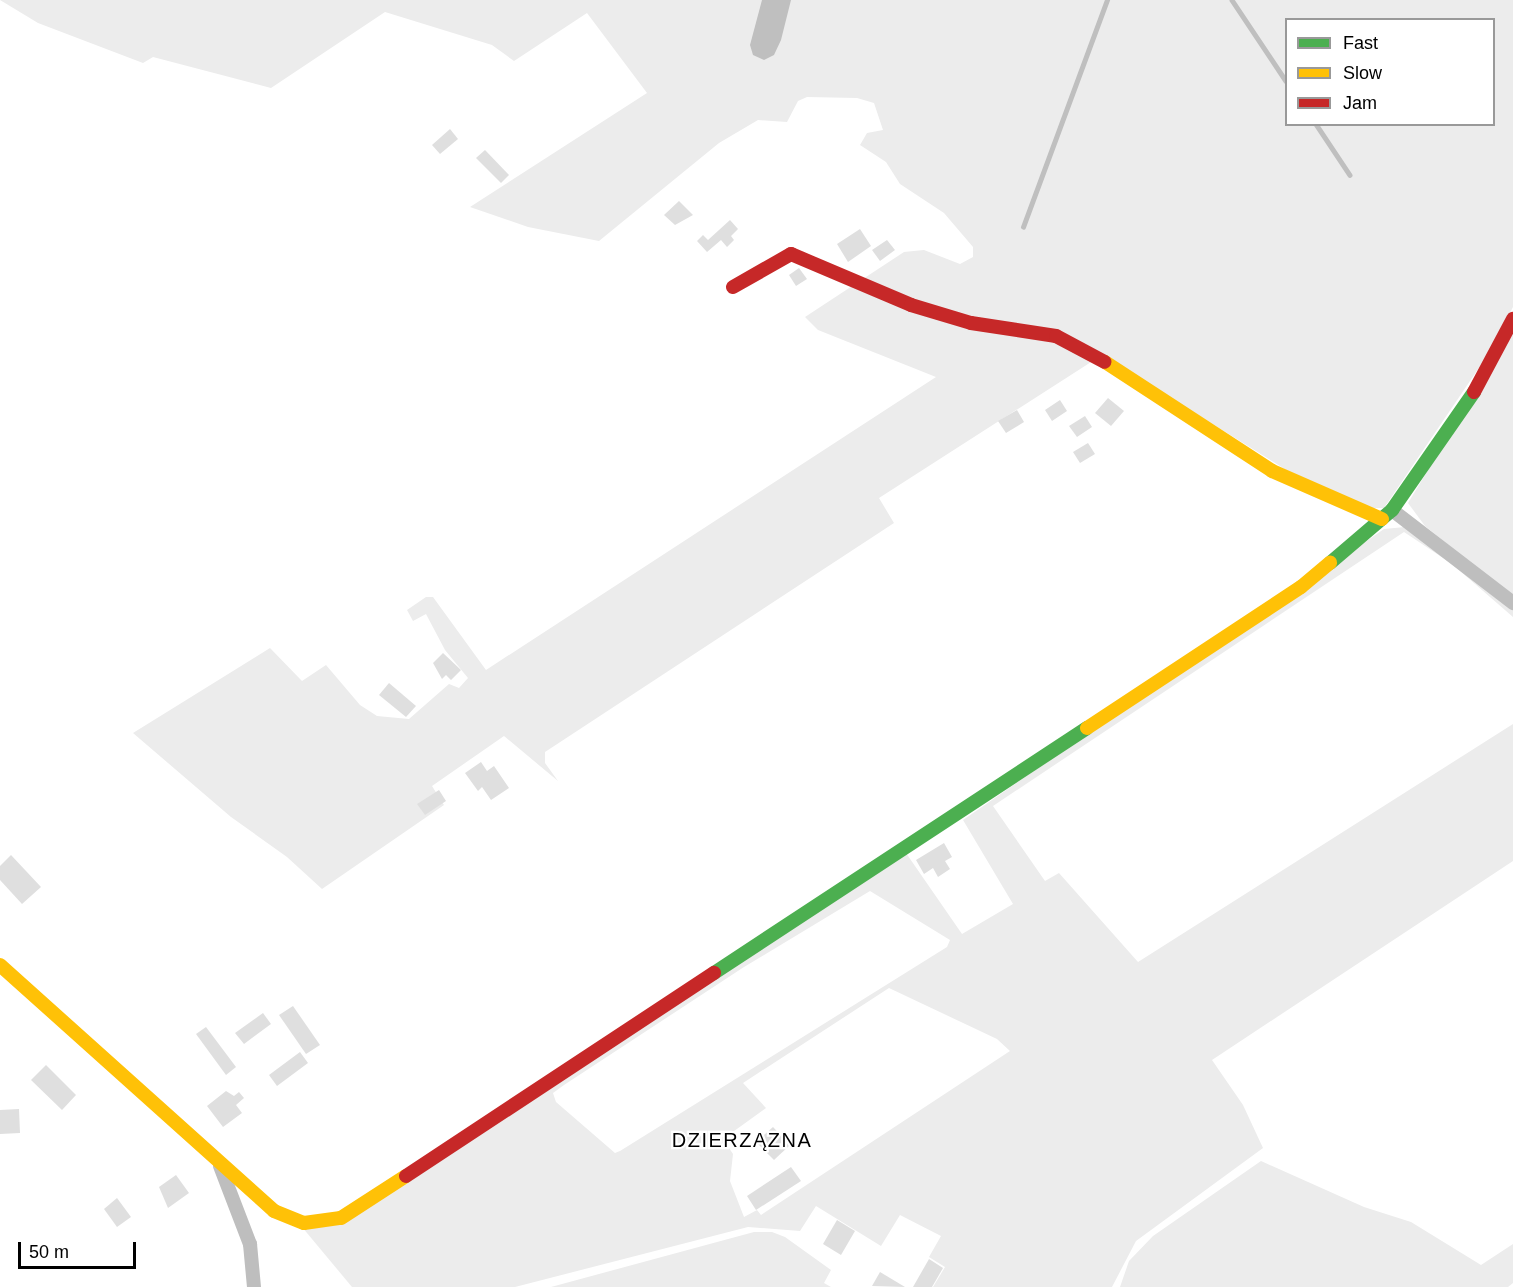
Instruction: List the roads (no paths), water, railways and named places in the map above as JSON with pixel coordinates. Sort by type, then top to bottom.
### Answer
[{"type":"street","points":[[733,287],[791,254],[911,305],[972,322],[1056,336],[1087,350],[1272,471],[1387,514],[1513,603]]},
{"type":"street","points":[[0,965],[218,1161],[283,1216],[315,1224],[341,1218],[1269,609],[1387,514],[1476,388],[1513,319]]},
{"type":"street","points":[[218,1161],[250,1244],[254,1287]]},
{"type":"waterway","points":[[1023,227],[1107,0]]},
{"type":"waterway","points":[[1232,0],[1285,80]]},
{"type":"waterway","points":[[1317,126],[1350,175]]},
{"type":"district","name":"DZIERZĄZNA","points":[[742,1140]]}]
